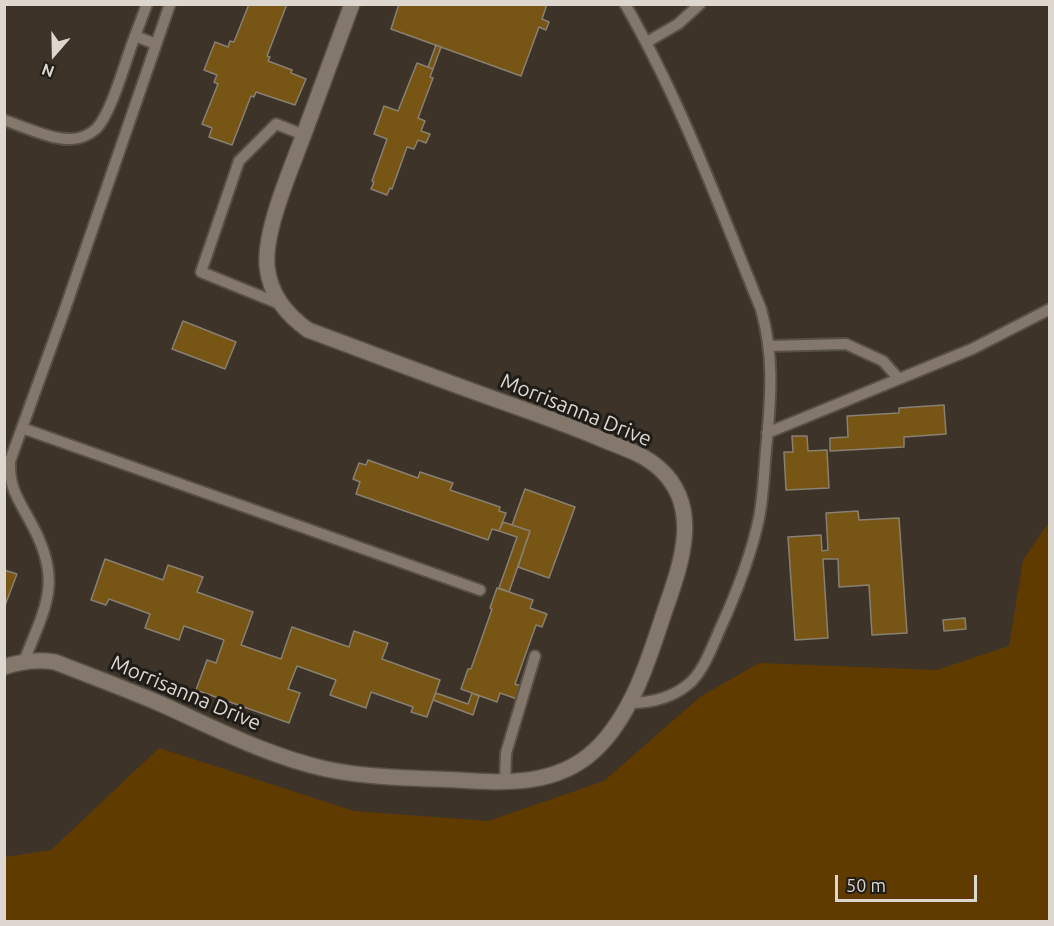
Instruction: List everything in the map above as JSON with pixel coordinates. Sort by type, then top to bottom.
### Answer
[{"type":"street","name":"Morrisanna Drive","points":[[4,667],[24,661],[55,662],[285,758],[325,769],[366,775],[505,782],[524,782],[552,776],[574,766],[594,751],[612,731],[629,703],[680,566],[684,539],[685,512],[674,486],[661,470],[638,454],[570,426],[308,330],[292,319],[280,304],[272,288],[267,258],[274,219],[352,4]]},
{"type":"lane","points":[[4,120],[56,137],[70,139],[86,135],[96,128],[106,113],[147,4]]},
{"type":"lane","points":[[24,661],[47,604],[50,585],[45,555],[32,524],[13,492],[9,477],[10,461],[170,4]]},
{"type":"lane","points":[[625,4],[675,96],[761,309],[769,346],[772,377],[759,517],[729,609],[703,666],[692,680],[681,690],[664,698],[646,703],[629,703]]},
{"type":"lane","points":[[647,42],[678,24],[700,4]]},
{"type":"lane","points":[[135,36],[156,44]]},
{"type":"lane","points":[[280,304],[201,272],[239,161],[276,124],[304,135]]},
{"type":"lane","points":[[767,433],[972,349],[1050,309]]},
{"type":"lane","points":[[769,346],[846,344],[883,361],[899,378]]},
{"type":"lane","points":[[22,428],[480,590]]},
{"type":"lane","points":[[505,782],[506,753],[535,656]]},
{"type":"shaded area","points":[[1049,524],[1049,921],[5,921],[5,857],[51,850],[159,748],[354,811],[488,821],[604,781],[700,697],[759,663],[937,670],[1009,646],[1023,560]]},
{"type":"building","points":[[249,4],[287,4],[267,56],[270,57],[268,61],[292,70],[291,73],[306,79],[295,105],[256,92],[254,97],[251,96],[232,145],[209,137],[212,128],[202,124],[218,84],[214,82],[217,75],[204,70],[215,42],[228,47],[230,41],[234,42]]},
{"type":"building","points":[[399,4],[547,4],[542,19],[549,22],[546,30],[539,27],[521,76],[391,29]]},
{"type":"building","points":[[436,45],[441,47],[433,69],[428,67]]},
{"type":"building","points":[[417,63],[433,69],[430,77],[433,78],[418,118],[425,121],[421,131],[430,134],[426,143],[418,140],[414,149],[407,147],[392,189],[390,188],[387,195],[371,189],[387,139],[374,134],[384,106],[398,111]]},
{"type":"building","points":[[183,321],[236,342],[225,369],[172,349]]},
{"type":"building","points":[[944,405],[946,434],[904,437],[904,447],[830,451],[830,438],[848,437],[847,416],[899,413],[899,408]]},
{"type":"building","points":[[792,436],[807,436],[808,451],[827,450],[829,488],[786,490],[784,452],[793,452]]},
{"type":"building","points":[[368,460],[418,478],[420,472],[453,483],[450,490],[500,507],[499,511],[506,513],[499,531],[492,529],[488,540],[356,494],[360,482],[353,479],[359,463],[366,465]]},
{"type":"building","points":[[525,489],[575,507],[549,578],[518,567],[530,531],[512,525]]},
{"type":"building","points":[[858,511],[859,520],[899,518],[907,633],[872,635],[869,585],[839,587],[838,559],[823,559],[828,638],[795,640],[788,537],[821,535],[822,551],[828,550],[826,513]]},
{"type":"building","points":[[503,522],[530,531],[509,592],[499,588],[517,537],[499,531]]},
{"type":"building","points":[[105,559],[163,580],[168,565],[203,577],[197,592],[253,612],[241,645],[281,659],[292,627],[349,647],[354,631],[388,643],[382,659],[440,680],[427,717],[411,712],[413,707],[371,692],[366,708],[330,695],[336,680],[297,666],[288,689],[300,693],[289,723],[196,690],[207,660],[216,663],[224,640],[184,626],[179,640],[145,628],[150,614],[109,599],[106,605],[91,600]]},
{"type":"building","points":[[4,570],[17,574],[4,608]]},
{"type":"building","points":[[497,588],[533,600],[530,608],[547,614],[542,627],[536,625],[515,684],[521,686],[517,699],[500,693],[497,702],[461,689],[468,669],[471,669]]},
{"type":"building","points":[[965,618],[966,629],[944,631],[943,620]]},
{"type":"building","points":[[436,693],[468,704],[472,693],[479,696],[473,715],[433,700]]}]
